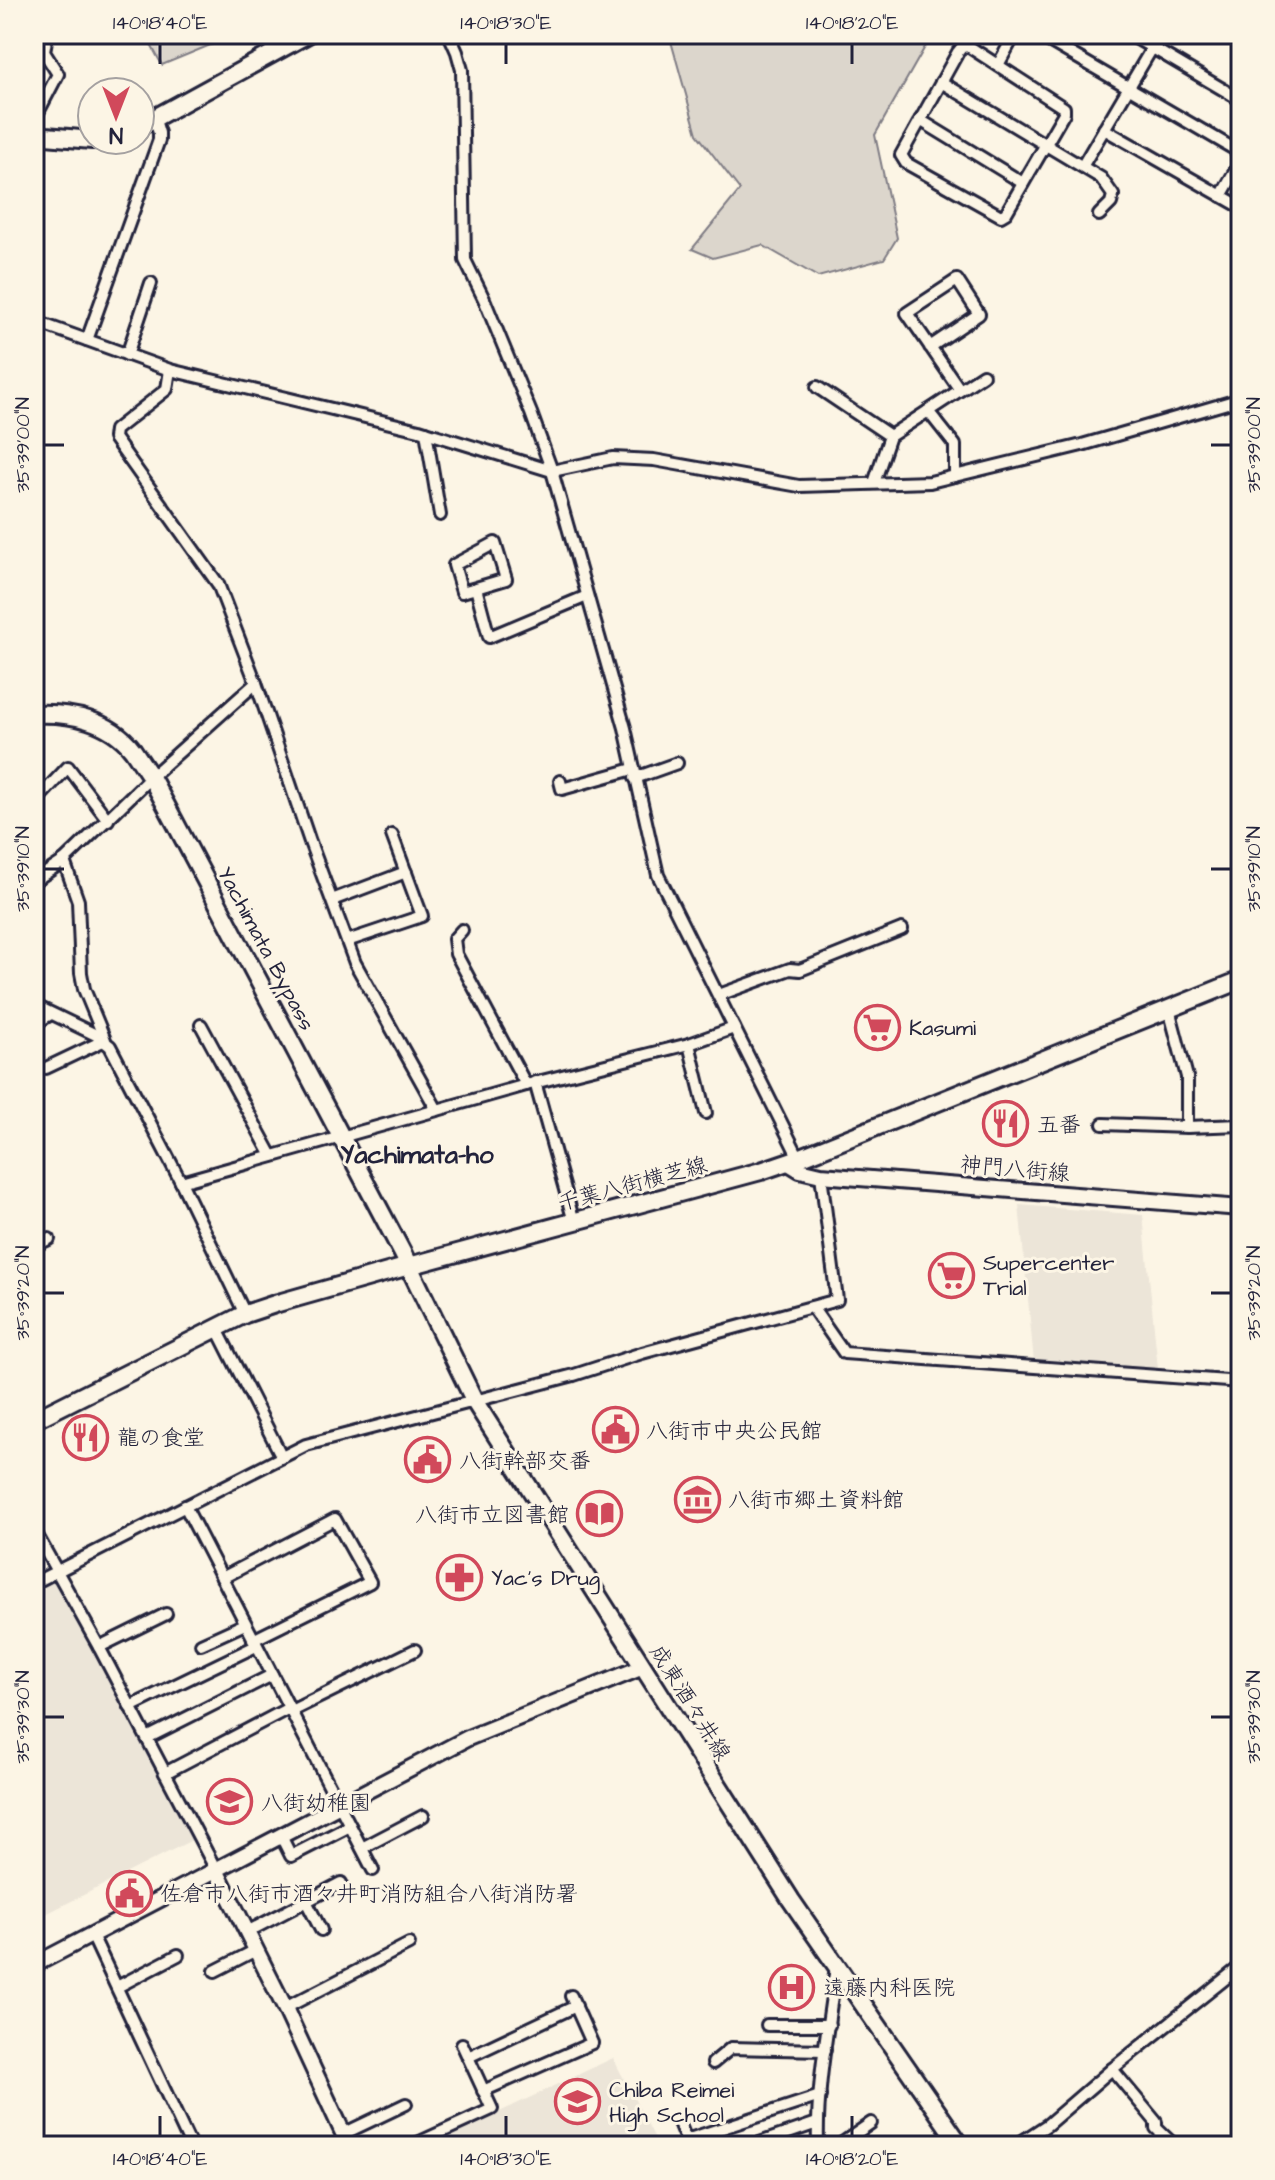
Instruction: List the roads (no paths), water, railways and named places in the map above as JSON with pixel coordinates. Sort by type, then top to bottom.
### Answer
[{"type":"main road","points":[[156,118],[308,34]]},
{"type":"main road","points":[[34,135],[76,139]]},
{"type":"main road","name":"Yachimata Bypass","points":[[34,714],[79,716],[115,733],[131,747],[151,777],[409,1266]]},
{"type":"main road","name":"千葉八街横芝線","points":[[34,1420],[245,1314],[793,1160],[1241,980]]},
{"type":"main road","name":"成東酒々井線","points":[[409,1266],[475,1402],[782,1887],[961,2146]]},
{"type":"street","points":[[34,120],[58,74],[39,52],[47,34]]},
{"type":"street","points":[[449,34],[462,70],[465,260],[484,299],[552,471],[625,728],[658,875],[719,995],[793,1160]]},
{"type":"street","points":[[998,65],[1015,34]]},
{"type":"street","points":[[1037,34],[1241,153]]},
{"type":"street","points":[[1129,34],[1241,100]]},
{"type":"street","points":[[968,46],[1064,108],[1064,113],[1006,213],[1001,216],[906,163],[901,155],[941,82],[962,47],[968,46]]},
{"type":"street","points":[[1083,165],[1152,48]]},
{"type":"street","points":[[941,82],[1101,178],[1113,195],[1111,203],[1099,215]]},
{"type":"street","points":[[920,120],[1023,183]]},
{"type":"street","points":[[1104,129],[1241,207]]},
{"type":"street","points":[[87,340],[153,156]]},
{"type":"street","points":[[1221,196],[1241,161]]},
{"type":"street","points":[[930,347],[979,314],[957,280],[907,313],[930,347],[960,390]]},
{"type":"street","points":[[127,355],[151,283]]},
{"type":"street","points":[[34,321],[170,370],[426,432],[552,471],[613,458],[654,460],[799,486],[930,482],[1082,445],[1241,399]]},
{"type":"street","points":[[170,370],[167,389],[115,430],[114,438],[218,584],[355,963],[437,1110]]},
{"type":"street","points":[[874,483],[890,436],[983,375]]},
{"type":"street","points":[[817,387],[890,436]]},
{"type":"street","points":[[928,411],[955,445],[955,476]]},
{"type":"street","points":[[426,432],[440,515]]},
{"type":"street","points":[[495,543],[506,579],[476,588],[462,592],[454,565],[495,543]]},
{"type":"street","points":[[476,588],[489,637],[587,596]]},
{"type":"street","points":[[34,881],[64,861],[151,777],[256,683]]},
{"type":"street","points":[[560,781],[562,789],[677,763]]},
{"type":"street","points":[[34,803],[68,767],[108,820]]},
{"type":"street","points":[[347,941],[422,916],[392,835]]},
{"type":"street","points":[[64,861],[78,901],[84,989],[105,1040],[181,1182],[245,1314]]},
{"type":"street","points":[[332,900],[406,872]]},
{"type":"street","points":[[719,995],[790,969],[800,970],[902,929]]},
{"type":"street","points":[[462,930],[454,939],[456,954],[530,1084],[574,1222]]},
{"type":"street","points":[[34,1005],[105,1040]]},
{"type":"street","points":[[1169,1009],[1187,1077],[1187,1127]]},
{"type":"street","points":[[34,1024],[51,1014]]},
{"type":"street","points":[[201,1025],[272,1156]]},
{"type":"street","points":[[181,1182],[530,1084],[689,1044],[734,1028]]},
{"type":"street","points":[[46,1068],[105,1040]]},
{"type":"street","points":[[689,1044],[706,1113]]},
{"type":"street","points":[[1103,1124],[1241,1125]]},
{"type":"street","name":"神門八街線","points":[[793,1160],[800,1170],[821,1175],[1241,1208]]},
{"type":"street","points":[[34,1583],[306,1445],[574,1375],[642,1353],[837,1300],[821,1175]]},
{"type":"street","points":[[34,1246],[49,1239]]},
{"type":"street","points":[[812,1307],[844,1353],[1241,1382]]},
{"type":"street","points":[[216,1327],[282,1457]]},
{"type":"street","points":[[185,1506],[373,1870]]},
{"type":"street","points":[[130,1707],[370,1582],[335,1519],[222,1578]]},
{"type":"street","points":[[34,1530],[216,1870],[346,2140],[406,2104]]},
{"type":"street","points":[[99,1647],[166,1614]]},
{"type":"street","points":[[201,1644],[245,1624]]},
{"type":"street","points":[[165,1773],[415,1650]]},
{"type":"street","points":[[34,1965],[468,1738],[643,1667]]},
{"type":"street","points":[[147,1738],[272,1675]]},
{"type":"street","points":[[362,1848],[423,1816]]},
{"type":"street","points":[[281,1836],[291,1856],[350,1826]]},
{"type":"street","points":[[247,1932],[341,1883]]},
{"type":"street","points":[[306,1901],[321,1930]]},
{"type":"street","points":[[92,1935],[191,2146]]},
{"type":"street","points":[[285,2008],[409,1944]]},
{"type":"street","points":[[215,1971],[256,1950]]},
{"type":"street","points":[[117,1987],[178,1955]]},
{"type":"street","points":[[818,2146],[817,2123],[836,1966]]},
{"type":"street","points":[[1015,2146],[1047,2125],[1241,1966]]},
{"type":"street","points":[[468,2057],[574,2001],[592,2043],[483,2091]]},
{"type":"street","points":[[767,2025],[829,2025]]},
{"type":"street","points":[[411,2146],[492,2109],[462,2044]]},
{"type":"street","points":[[713,2063],[731,2048],[825,2050]]},
{"type":"street","points":[[1112,2069],[1156,2122],[1156,2128],[1175,2146]]},
{"type":"street","points":[[678,2120],[686,2140],[820,2096]]},
{"type":"street","points":[[751,2146],[817,2123]]},
{"type":"street","points":[[838,2146],[871,2123]]},
{"type":"place","name":"Kasumi","points":[[878,1027]]},
{"type":"place","name":"五番","points":[[1006,1124]]},
{"type":"place","name":"Supercenter Trial","points":[[952,1275]]},
{"type":"place","name":"八街市中央公民館","points":[[615,1430]]},
{"type":"place","name":"龍の食堂","points":[[86,1437]]},
{"type":"place","name":"八街幹部交番","points":[[428,1460]]},
{"type":"place","name":"八街市郷土資料館","points":[[697,1499]]},
{"type":"place","name":"八街市立図書館","points":[[600,1514]]},
{"type":"place","name":"Yac's Drug","points":[[460,1577]]},
{"type":"place","name":"八街幼稚園","points":[[230,1802]]},
{"type":"place","name":"佐倉市八街市酒々井町消防組合八街消防署","points":[[129,1893]]},
{"type":"place","name":"遠藤内科医院","points":[[792,1987]]},
{"type":"place","name":"Chiba Reimei High School","points":[[578,2102]]},
{"type":"district","name":"Yachimata-ho","points":[[417,1154]]}]
